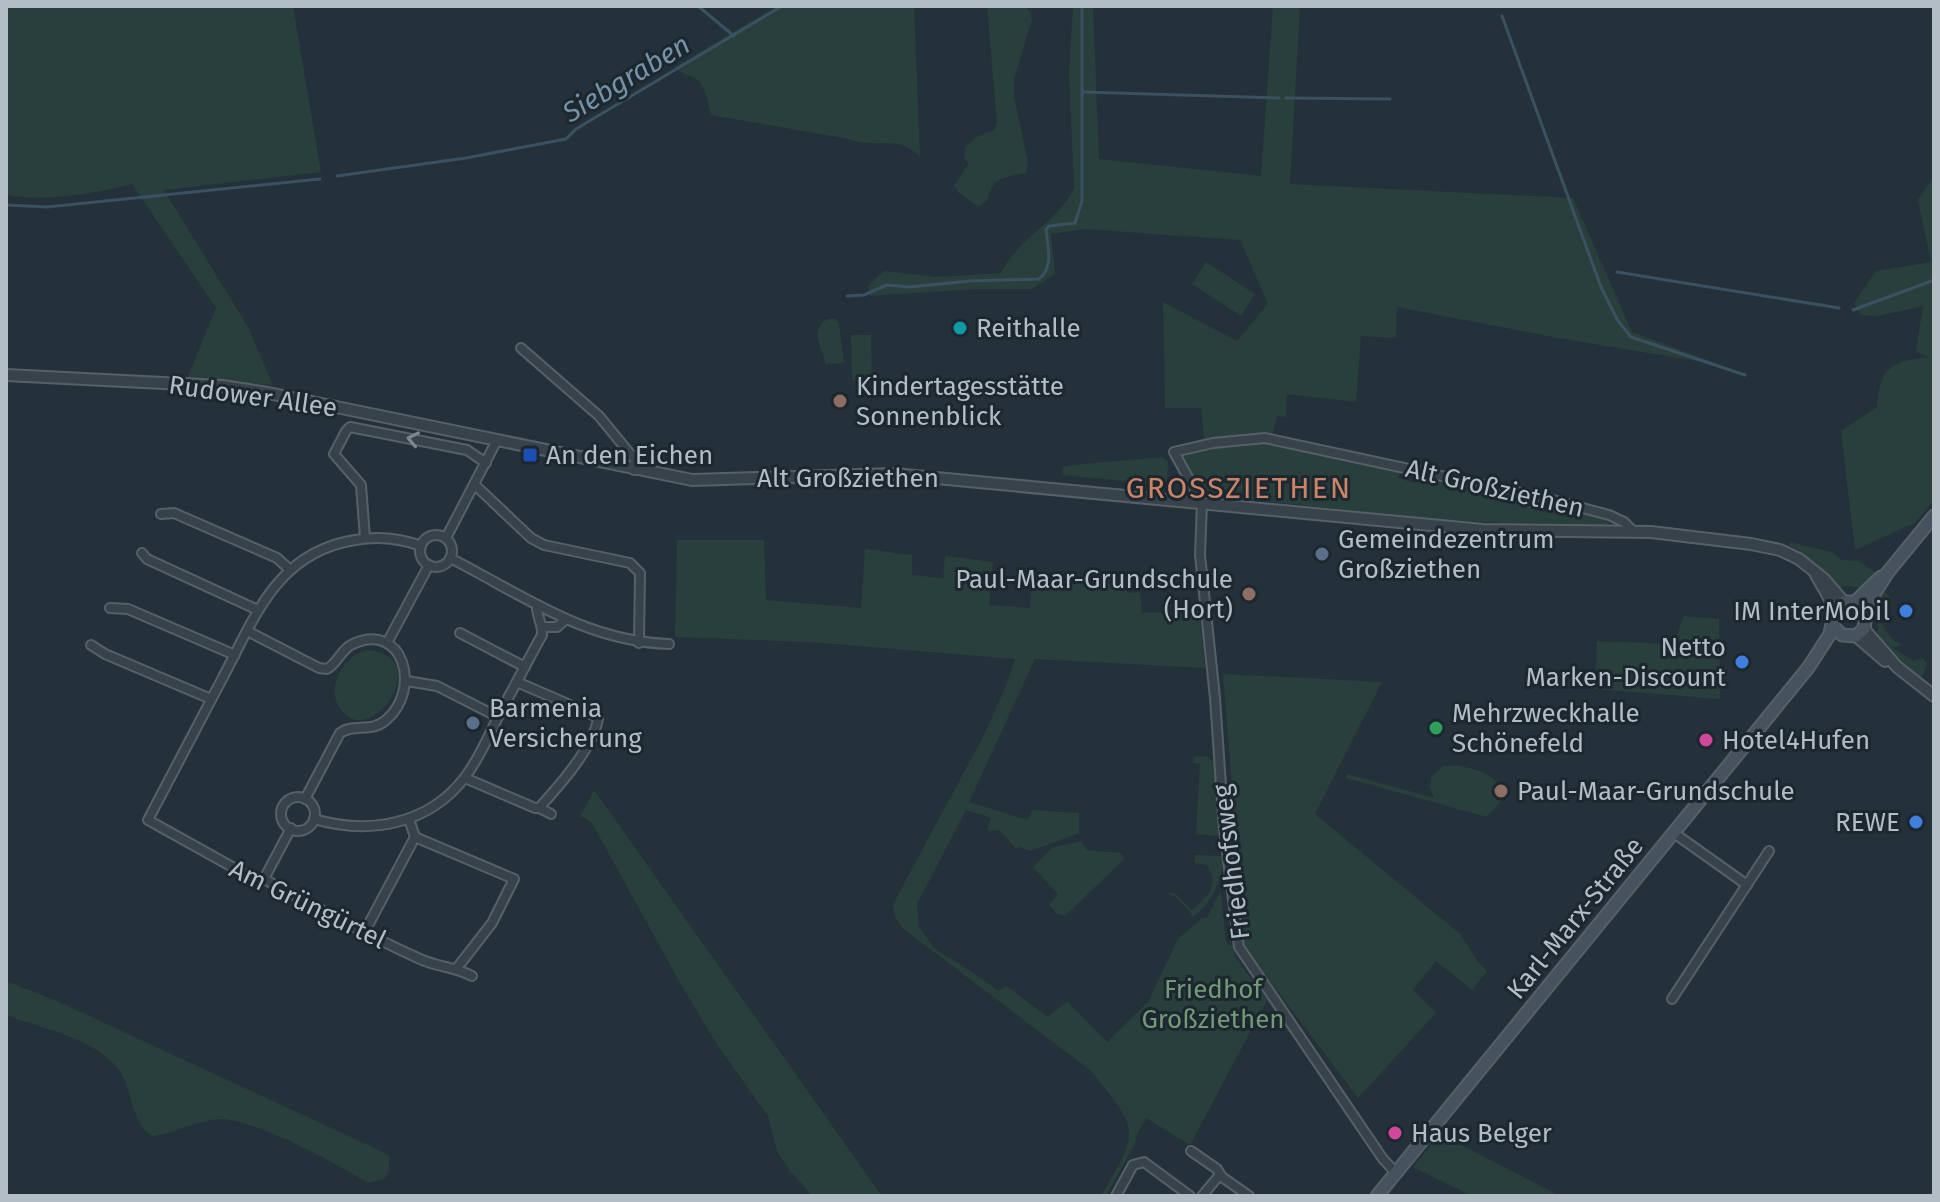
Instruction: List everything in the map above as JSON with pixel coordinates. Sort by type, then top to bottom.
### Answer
[{"type":"main road","points":[[1850,605],[1867,619],[1860,632],[1842,635],[1833,626],[1832,617],[1888,572],[1934,516]]},
{"type":"main road","name":"Karl-Marx-Straße","points":[[1808,668],[1833,626]]},
{"type":"main road","name":"Karl-Marx-Straße","points":[[1377,1196],[1808,668],[1842,635]]},
{"type":"street","points":[[521,348],[599,416],[636,461],[634,470]]},
{"type":"street","name":"Rudower Allee","points":[[6,375],[222,386],[296,398],[497,440]]},
{"type":"street","points":[[365,538],[361,485],[334,454],[350,427],[467,450],[486,463]]},
{"type":"street","name":"Alt Großziethen","points":[[1202,503],[1174,452],[1213,443],[1265,438],[1549,499],[1609,515],[1624,522],[1634,532]]},
{"type":"street","points":[[446,538],[497,440]]},
{"type":"street","name":"Alt Großziethen","points":[[497,440],[634,470],[705,480],[894,474],[1483,530],[1634,532],[1780,550],[1799,559],[1850,605]]},
{"type":"street","points":[[475,485],[531,538],[544,545],[630,563],[636,567],[640,573],[639,643]]},
{"type":"street","name":"Friedhofsweg","points":[[1202,503],[1200,555],[1215,698],[1224,829],[1239,947],[1383,1159],[1396,1173]]},
{"type":"street","points":[[161,514],[174,513],[277,558],[289,569]]},
{"type":"street","points":[[431,536],[446,538],[451,545],[450,558],[438,567],[429,565],[421,555],[421,546],[431,536]]},
{"type":"street","points":[[91,645],[105,654],[211,699],[258,610],[272,587],[289,569],[330,546],[365,538],[397,539],[421,546]]},
{"type":"street","points":[[142,553],[147,559],[258,610]]},
{"type":"street","points":[[450,558],[537,605],[601,634],[639,643],[669,644]]},
{"type":"street","points":[[387,643],[429,565]]},
{"type":"street","points":[[314,819],[347,827],[366,827],[409,819],[435,806],[465,778],[542,635],[537,605]]},
{"type":"street","points":[[110,608],[128,609],[235,655]]},
{"type":"street","points":[[543,627],[557,627],[566,619]]},
{"type":"street","points":[[247,631],[319,668],[327,669],[346,648],[367,640],[387,643],[405,665],[407,681],[393,712],[387,720],[368,729],[347,728],[340,733],[305,799]]},
{"type":"street","points":[[1860,632],[1878,656],[1934,696]]},
{"type":"street","points":[[460,633],[525,667]]},
{"type":"street","points":[[407,681],[437,686],[498,717]]},
{"type":"street","points":[[517,682],[598,719],[579,759],[539,808]]},
{"type":"street","name":"Am Grüngürtel","points":[[211,699],[148,820],[254,879],[264,879],[432,964],[457,968],[472,976]]},
{"type":"street","points":[[465,778],[551,814]]},
{"type":"street","points":[[292,798],[305,799],[312,805],[314,819],[302,830],[291,828],[282,817],[283,808],[292,798]]},
{"type":"street","points":[[365,931],[415,837],[409,819]]},
{"type":"street","points":[[264,879],[291,828]]},
{"type":"street","points":[[1674,833],[1747,885]]},
{"type":"street","points":[[415,837],[516,877],[492,923],[457,968]]},
{"type":"street","points":[[1672,999],[1769,851]]},
{"type":"street","points":[[1191,1151],[1249,1196]]},
{"type":"street","points":[[1116,1196],[1133,1165],[1144,1162],[1190,1196]]},
{"type":"street","points":[[1202,1196],[1218,1177],[1222,1177]]},
{"type":"green space","points":[[6,6],[293,6],[321,172],[164,190],[248,327],[273,385],[187,379],[216,308],[132,184],[69,196],[37,198],[6,195]]},
{"type":"green space","points":[[777,6],[914,6],[920,157],[894,144],[858,142],[711,115],[701,84],[675,67]]},
{"type":"green space","points":[[987,6],[1024,6],[1031,12],[1032,20],[1014,79],[1014,96],[1028,162],[1026,173],[997,182],[988,199],[979,207],[954,186],[969,163],[964,158],[966,146],[978,136],[994,130],[997,124]]},
{"type":"green space","points":[[1073,6],[1093,6],[1099,159],[1261,176],[1273,6],[1300,6],[1290,184],[1573,198],[1632,332],[1721,365],[1397,307],[1396,338],[1361,336],[1356,402],[1287,394],[1286,417],[1277,416],[1273,433],[1278,446],[1400,470],[1398,478],[1415,483],[1418,474],[1606,519],[1609,525],[1576,527],[1427,519],[1203,494],[1178,446],[1204,438],[1201,408],[1165,408],[1163,302],[1237,341],[1268,304],[1240,240],[1084,229],[1051,234],[1055,274],[1032,289],[976,289],[870,296],[868,286],[884,271],[937,277],[1001,273],[1018,249],[1067,200],[1074,188],[1069,73]]},
{"type":"green space","points":[[1934,176],[1934,500],[1915,523],[1855,550],[1841,431],[1877,407],[1881,383],[1890,369],[1906,361],[1929,358],[1916,351],[1923,306],[1878,316],[1861,315],[1854,303],[1876,271],[1931,262],[1918,200]]},
{"type":"green space","points":[[1206,262],[1255,294],[1241,316],[1192,284]]},
{"type":"green space","points":[[827,319],[835,319],[839,323],[844,363],[826,364],[818,334]]},
{"type":"green space","points":[[851,335],[871,335],[872,379],[852,380]]},
{"type":"green space","points":[[1162,457],[1168,462],[1167,485],[1062,475],[1063,467],[1073,465]]},
{"type":"green space","name":"Friedhof Großziethen","points":[[677,540],[764,540],[766,600],[861,608],[865,549],[912,555],[912,575],[943,578],[945,556],[993,562],[989,605],[1030,608],[1032,574],[1127,579],[1127,593],[1140,592],[1142,613],[1199,611],[1205,668],[1035,659],[969,802],[1028,820],[1032,810],[1079,813],[1079,833],[1031,851],[1016,849],[1000,831],[987,830],[991,818],[966,810],[917,904],[919,927],[935,949],[998,991],[1006,986],[1048,1017],[1067,1001],[1107,1042],[1148,1002],[1178,939],[1201,919],[1207,918],[1221,891],[1226,942],[1233,945],[1235,957],[1267,1000],[1190,1145],[1146,1118],[1106,1196],[1101,1196],[1128,1143],[1126,1119],[1118,1106],[1090,1070],[902,928],[895,917],[893,904],[984,735],[1015,659],[810,642],[675,637]]},
{"type":"green space","points":[[1790,542],[1832,552],[1842,560],[1859,561],[1876,573],[1862,588],[1836,588],[1809,558],[1789,546]]},
{"type":"green space","points":[[1885,592],[1891,598],[1882,611],[1882,623],[1889,635],[1901,645],[1893,648],[1914,661],[1923,658],[1927,664],[1923,676],[1916,677],[1878,642],[1877,602]]},
{"type":"green space","points":[[1684,616],[1719,619],[1720,699],[1595,689],[1597,641],[1673,644]]},
{"type":"green space","points":[[368,650],[388,657],[397,670],[397,685],[389,701],[377,713],[363,720],[349,717],[337,703],[335,686],[347,663],[360,652]]},
{"type":"green space","points":[[1223,674],[1382,682],[1315,814],[1460,934],[1487,971],[1472,990],[1436,961],[1413,990],[1436,1013],[1358,1098],[1245,948]]},
{"type":"green space","points":[[1195,756],[1207,757],[1214,762],[1221,836],[1196,834],[1200,764],[1193,763]]},
{"type":"green space","points":[[1443,766],[1468,768],[1492,778],[1502,790],[1501,801],[1487,817],[1346,778],[1347,774],[1434,798],[1430,788],[1431,777]]},
{"type":"green space","points":[[594,790],[882,1196],[813,1196],[790,1171],[777,1151],[768,1116],[718,1046],[683,988],[593,825],[580,817]]},
{"type":"green space","points":[[1081,841],[1087,850],[1121,853],[1124,859],[1065,916],[1049,905],[1058,894],[1033,867],[1052,848]]},
{"type":"green space","points":[[1195,855],[1223,856],[1223,864],[1211,897],[1200,911],[1190,916],[1192,914],[1168,892],[1176,894],[1192,911],[1210,892],[1213,878],[1207,865],[1195,863]]},
{"type":"green space","points":[[6,981],[59,1002],[381,1151],[389,1156],[389,1171],[384,1179],[368,1183],[295,1144],[234,1121],[211,1120],[152,1136],[139,1122],[121,1073],[104,1055],[64,1034],[6,1015]]},
{"type":"green space","points":[[1440,1134],[1560,1196],[1472,1196],[1413,1167]]},
{"type":"waterway","points":[[698,6],[734,36]]},
{"type":"waterway","name":"Siebgraben","points":[[337,176],[466,158],[566,139],[576,129],[782,6]]},
{"type":"waterway","points":[[847,296],[864,295],[887,285],[909,287],[1039,279],[1044,274],[1049,257],[1046,230],[1049,226],[1075,223],[1082,201],[1082,6]]},
{"type":"waterway","points":[[1502,16],[1601,287],[1618,321],[1631,337],[1745,375]]},
{"type":"waterway","points":[[1083,92],[1279,98]]},
{"type":"waterway","points":[[1286,98],[1390,99]]},
{"type":"waterway","name":"Siebgraben","points":[[6,205],[47,207],[320,179]]},
{"type":"waterway","points":[[1617,272],[1839,308]]},
{"type":"waterway","points":[[1853,310],[1934,280]]},
{"type":"place","name":"Reithalle","points":[[960,328]]},
{"type":"place","name":"Kindertagesstätte Sonnenblick","points":[[840,401]]},
{"type":"place","name":"An den Eichen","points":[[530,455]]},
{"type":"place","name":"Gemeindezentrum Großziethen","points":[[1322,554]]},
{"type":"place","name":"Paul-Maar-Grundschule (Hort)","points":[[1249,594]]},
{"type":"place","name":"IM InterMobil","points":[[1906,611]]},
{"type":"place","name":"Netto Marken-Discount","points":[[1742,662]]},
{"type":"place","name":"Barmenia Versicherung","points":[[473,723]]},
{"type":"place","name":"Mehrzweckhalle Schönefeld","points":[[1436,728]]},
{"type":"place","name":"Hotel4Hufen","points":[[1706,740]]},
{"type":"place","name":"Paul-Maar-Grundschule","points":[[1501,791]]},
{"type":"place","name":"REWE","points":[[1916,822]]},
{"type":"place","name":"Haus Belger","points":[[1395,1133]]},
{"type":"district","name":"GROSSZIETHEN","points":[[1239,488]]}]
